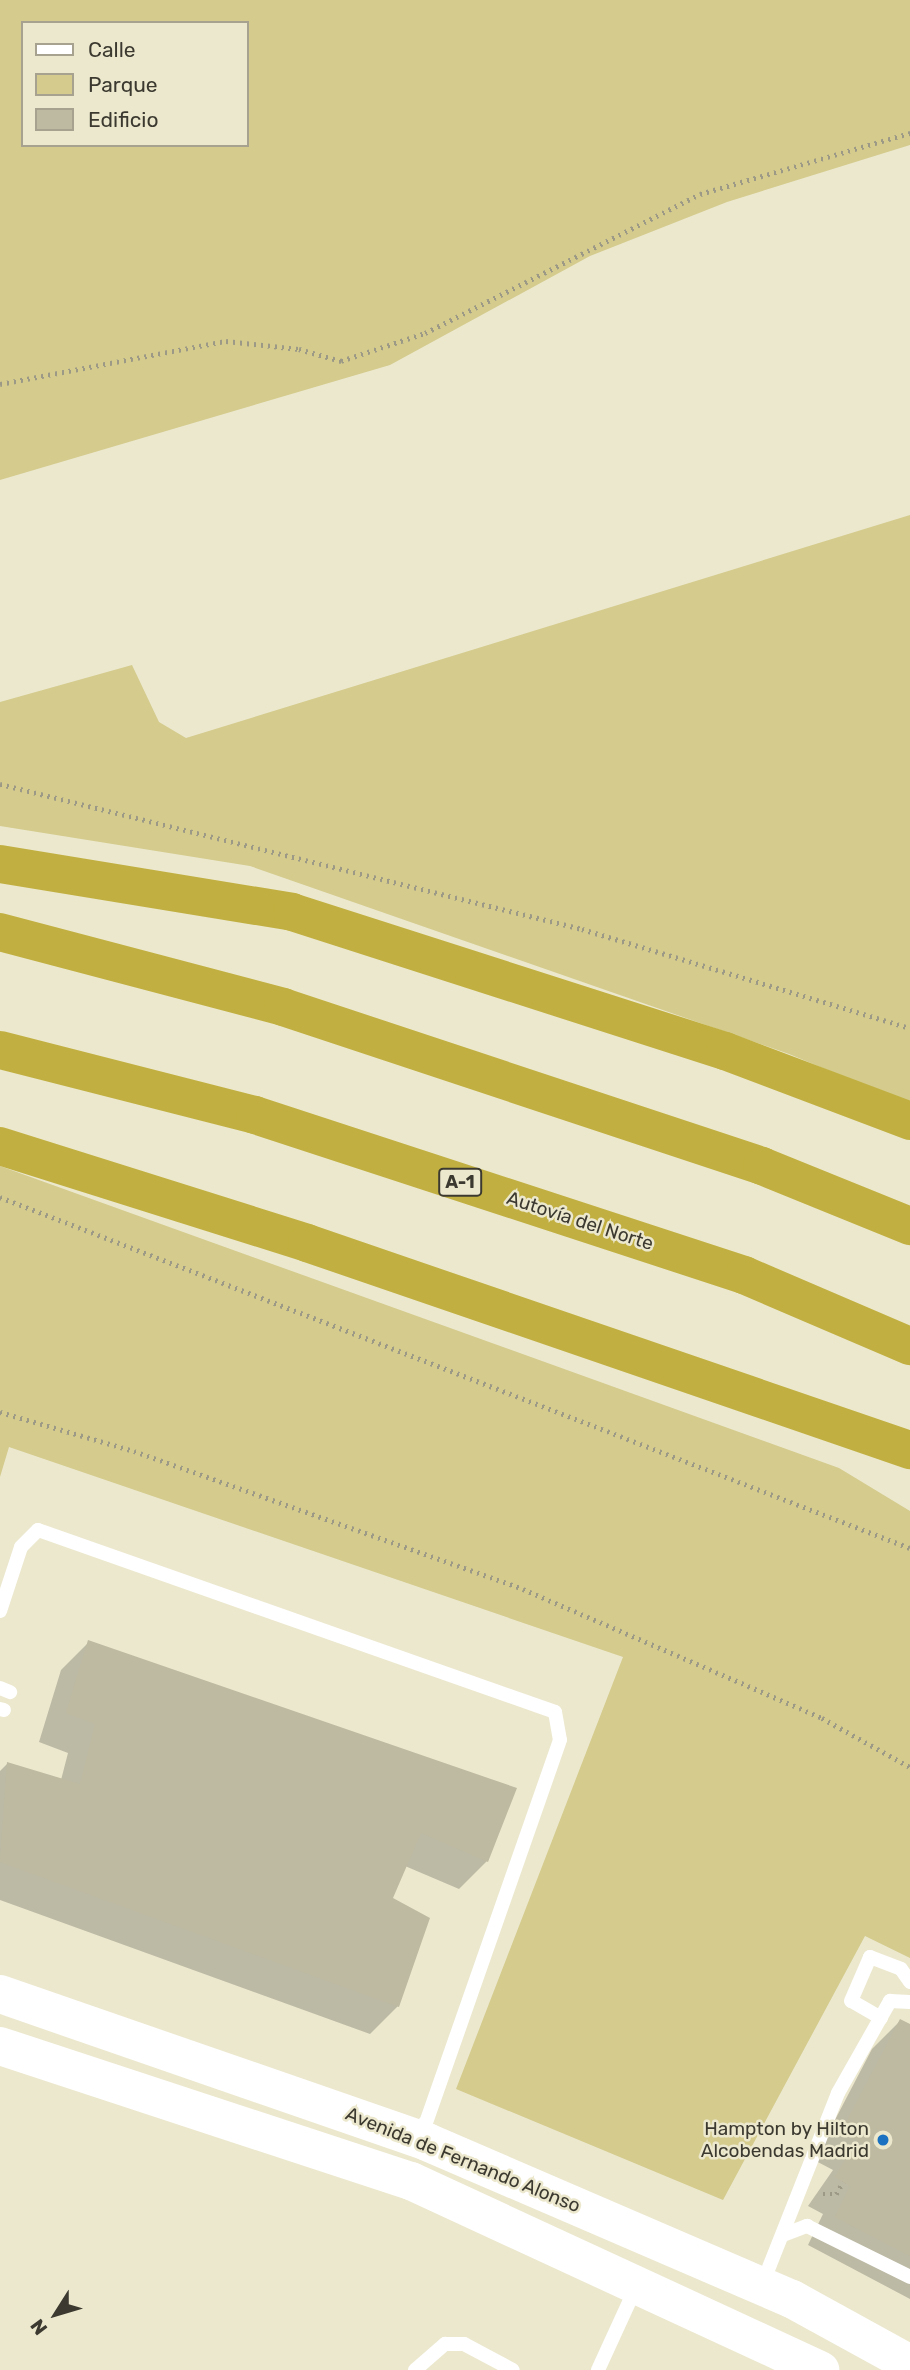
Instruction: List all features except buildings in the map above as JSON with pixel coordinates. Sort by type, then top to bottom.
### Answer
[{"type":"highway","points":[[0,864],[292,912],[725,1051],[910,1121]]},
{"type":"highway","points":[[0,932],[283,1007],[762,1166],[910,1226]]},
{"type":"highway","name":"Autovía del Norte","points":[[0,1050],[255,1115],[744,1275],[910,1346]]},
{"type":"highway","points":[[0,1146],[910,1450]]},
{"type":"highway","points":[[716,1383],[910,1470]]},
{"type":"street","name":"Avenida de Fernando Alonso","points":[[0,1994],[410,2135],[761,2286],[910,2364]]},
{"type":"street","name":"Avenida de Fernando Alonso","points":[[0,2046],[411,2181],[638,2283],[820,2370]]},
{"type":"lane","points":[[0,1611],[21,1547],[38,1530],[555,1712],[560,1740],[426,2122],[410,2135]]},
{"type":"lane","points":[[881,2018],[851,2001],[870,1957],[901,1969],[910,1982]]},
{"type":"lane","points":[[761,2286],[838,2093],[890,2001],[910,2002]]},
{"type":"lane","points":[[783,2235],[807,2226],[910,2277]]},
{"type":"lane","points":[[598,2370],[638,2283]]},
{"type":"lane","points":[[415,2370],[445,2344],[464,2344],[513,2370]]},
{"type":"path","points":[[0,384],[226,341],[299,349],[341,361],[425,333],[700,194],[910,133]]},
{"type":"path","points":[[0,784],[582,929],[910,1028]]},
{"type":"path","points":[[0,1197],[910,1548]]},
{"type":"path","points":[[0,1412],[134,1451],[523,1589],[822,1718],[910,1766]]},
{"type":"green space","points":[[0,0],[910,0],[910,145],[727,202],[590,256],[390,365],[0,480]]},
{"type":"green space","points":[[910,515],[910,1104],[789,1054],[250,866],[0,826],[0,702],[132,665],[159,722],[186,738]]},
{"type":"green space","points":[[0,1166],[839,1468],[910,1511],[910,1958],[865,1936],[723,2200],[456,2089],[623,1657],[9,1447],[0,1477]]},
{"type":"place","name":"Hampton by Hilton Alcobendas Madrid","points":[[883,2140]]}]
